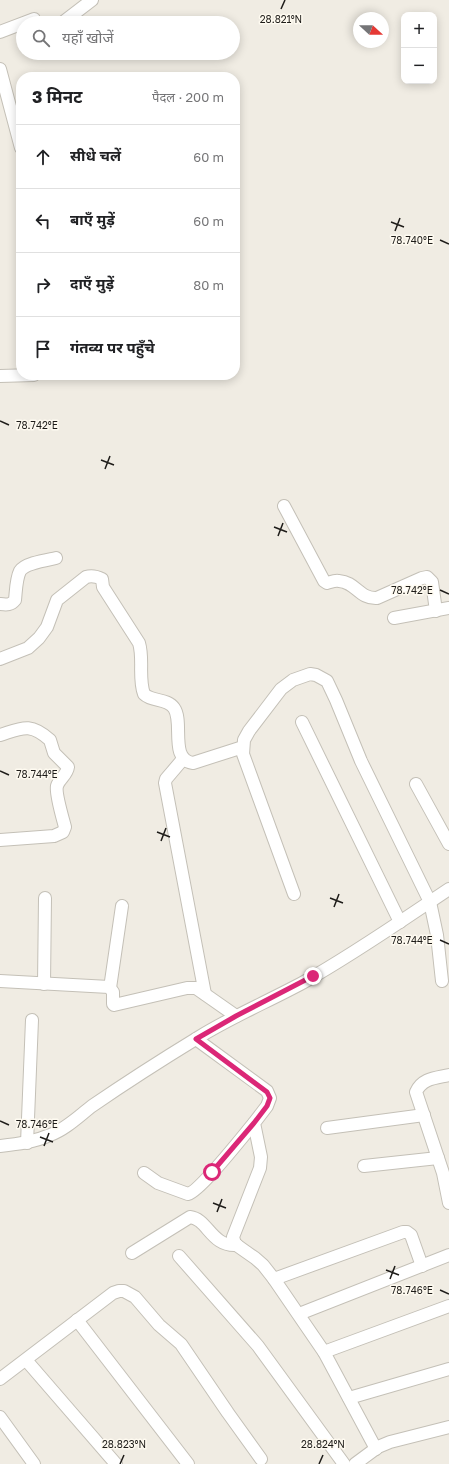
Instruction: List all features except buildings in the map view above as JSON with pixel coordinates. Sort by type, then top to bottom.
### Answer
[{"type":"street","points":[[71,16],[92,0]]},
{"type":"street","points":[[0,32],[16,25]]},
{"type":"street","points":[[0,69],[16,129]]},
{"type":"street","points":[[0,376],[16,376]]},
{"type":"street","points":[[284,506],[324,581],[327,583],[338,580],[344,581],[364,596],[377,598],[427,577],[432,582],[436,611]]},
{"type":"street","points":[[0,604],[11,604],[15,600],[17,581],[20,571],[26,565],[56,558]]},
{"type":"street","points":[[0,659],[28,648],[40,638],[47,627],[59,597],[92,575],[102,579],[103,587],[141,649],[142,685],[144,694],[151,698],[169,703],[176,711],[179,744],[184,759],[188,763],[193,763],[243,747]]},
{"type":"street","points":[[394,618],[449,608]]},
{"type":"street","points":[[294,894],[243,754],[243,747],[244,740],[249,731],[282,689],[293,680],[310,674],[316,675],[326,681],[336,700],[361,761],[430,902],[437,935],[442,981]]},
{"type":"street","points":[[302,722],[400,922]]},
{"type":"street","points":[[0,735],[24,727],[31,728],[50,740],[54,753],[68,767],[56,790],[65,827],[62,832],[54,836],[0,840]]},
{"type":"street","points":[[184,759],[166,779],[165,783],[205,994]]},
{"type":"street","points":[[416,784],[449,844]]},
{"type":"street","points":[[0,1146],[27,1143],[60,1131],[97,1103],[196,1039],[236,1016],[309,979],[362,947],[449,889]]},
{"type":"street","points":[[44,984],[45,898]]},
{"type":"street","points":[[122,906],[110,988],[113,992],[112,1002],[114,1005],[187,988],[196,988],[236,1016]]},
{"type":"street","points":[[0,981],[110,988]]},
{"type":"street","points":[[27,1143],[32,1020]]},
{"type":"street","points":[[144,1173],[158,1183],[188,1194],[191,1193],[204,1182],[254,1123],[270,1101],[270,1095],[267,1092],[196,1039]]},
{"type":"street","points":[[449,1075],[429,1080],[419,1086],[416,1092],[443,1172],[449,1203]]},
{"type":"street","points":[[327,1128],[424,1115]]},
{"type":"street","points":[[254,1123],[260,1163],[233,1237],[233,1241],[237,1246],[255,1258],[274,1279],[299,1314],[324,1352],[376,1449]]},
{"type":"street","points":[[364,1166],[438,1158]]},
{"type":"street","points":[[132,1253],[190,1216],[196,1218],[222,1243],[229,1246],[237,1246]]},
{"type":"street","points":[[274,1279],[403,1232],[411,1235],[422,1266]]},
{"type":"street","points":[[299,1314],[449,1255]]},
{"type":"street","points":[[179,1256],[258,1346],[344,1464]]},
{"type":"street","points":[[0,1379],[113,1293],[119,1291],[129,1293],[135,1297],[159,1326],[181,1344],[261,1459]]},
{"type":"street","points":[[324,1352],[449,1306]]},
{"type":"street","points":[[77,1320],[188,1464]]},
{"type":"street","points":[[26,1360],[116,1464]]},
{"type":"street","points":[[349,1398],[449,1369]]},
{"type":"street","points":[[0,1417],[34,1464]]},
{"type":"street","points":[[355,1464],[376,1449],[390,1442],[449,1427]]},
{"type":"route","points":[[212,1172],[267,1106],[270,1101],[270,1095],[196,1039],[236,1016],[313,976]]}]
